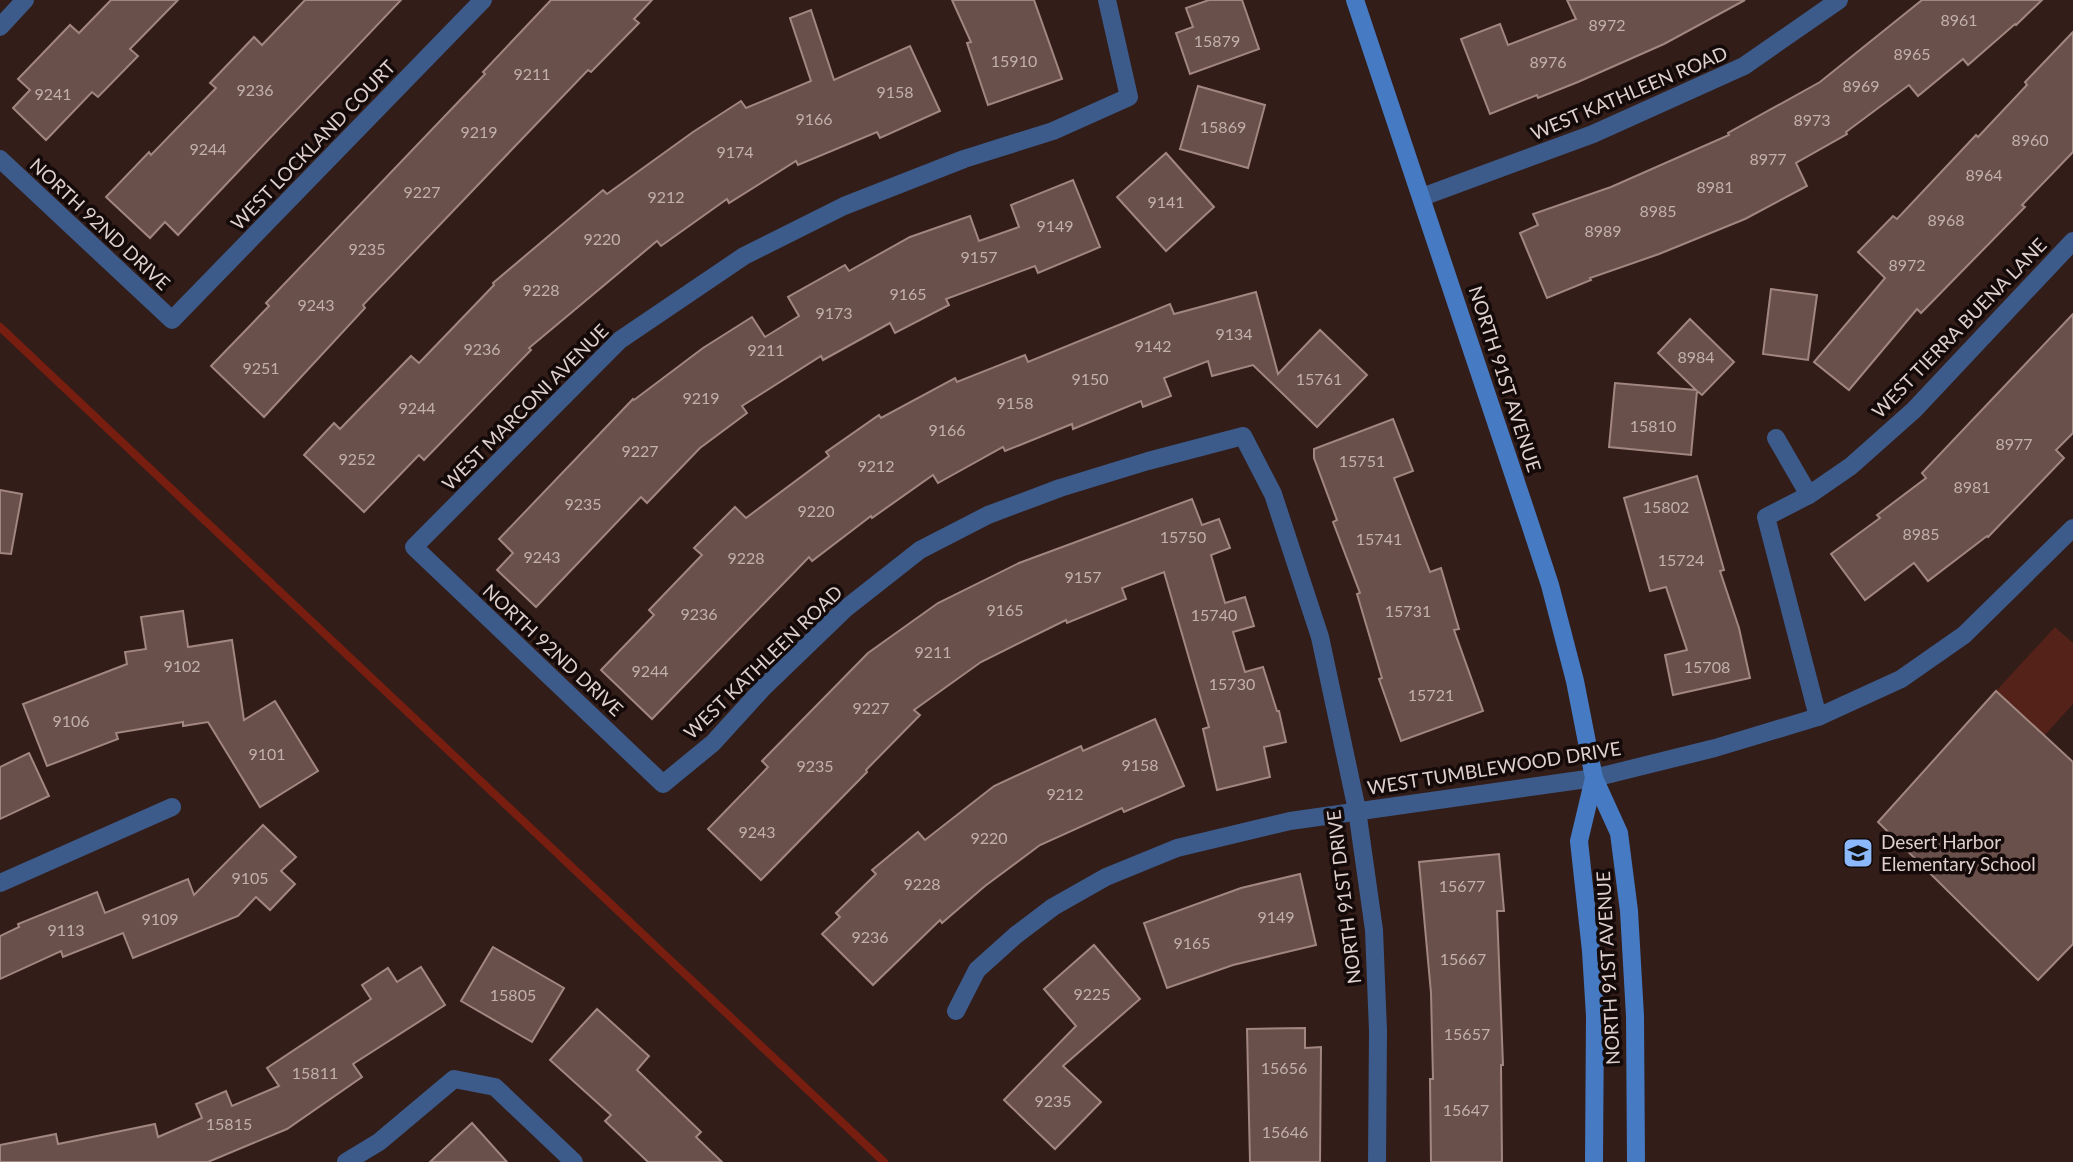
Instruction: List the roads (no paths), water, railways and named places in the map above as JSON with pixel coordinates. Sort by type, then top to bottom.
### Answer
[{"type":"main road","name":"NORTH 91ST AVENUE","points":[[1355,0],[1550,585],[1594,778],[1619,833],[1629,911],[1635,1016],[1636,1162]]},
{"type":"main road","name":"NORTH 91ST AVENUE","points":[[1594,778],[1579,841],[1595,1016],[1594,1162]]},
{"type":"street","points":[[0,27],[26,0]]},
{"type":"street","name":"WEST LOCKLAND COURT","points":[[172,320],[483,0]]},
{"type":"street","name":"WEST MARCONI AVENUE","points":[[414,547],[620,340],[744,256],[844,206],[964,159],[1053,131],[1129,97],[1107,0]]},
{"type":"street","name":"WEST KATHLEEN ROAD","points":[[1422,197],[1593,135],[1744,66],[1839,0]]},
{"type":"street","name":"NORTH 92ND DRIVE","points":[[0,159],[172,320]]},
{"type":"street","name":"WEST TIERRA BUENA LANE","points":[[1818,716],[1766,517],[1809,495],[1851,466],[1914,410],[2073,241]]},
{"type":"street","name":"WEST KATHLEEN ROAD","points":[[663,784],[713,743],[764,687],[845,610],[920,550],[988,515],[1060,488],[1243,436]]},
{"type":"street","name":"NORTH 91ST DRIVE","points":[[1243,436],[1273,494],[1320,637],[1357,810],[1374,930],[1378,1031],[1377,1162]]},
{"type":"street","points":[[1776,438],[1809,495]]},
{"type":"street","name":"WEST TUMBLEWOOD DRIVE","points":[[956,1011],[977,970],[1053,907],[1106,877],[1177,848],[1290,821],[1594,778],[1714,748],[1818,716],[1901,679],[1965,635],[2073,527]]},
{"type":"street","name":"NORTH 92ND DRIVE","points":[[414,547],[663,784]]},
{"type":"street","points":[[0,883],[172,807]]},
{"type":"street","points":[[346,1162],[379,1142],[454,1079],[495,1087],[574,1162]]},
{"type":"waterway","points":[[0,327],[884,1162]]},
{"type":"place","name":"Desert Harbor Elementary School","points":[[1858,853]]}]
